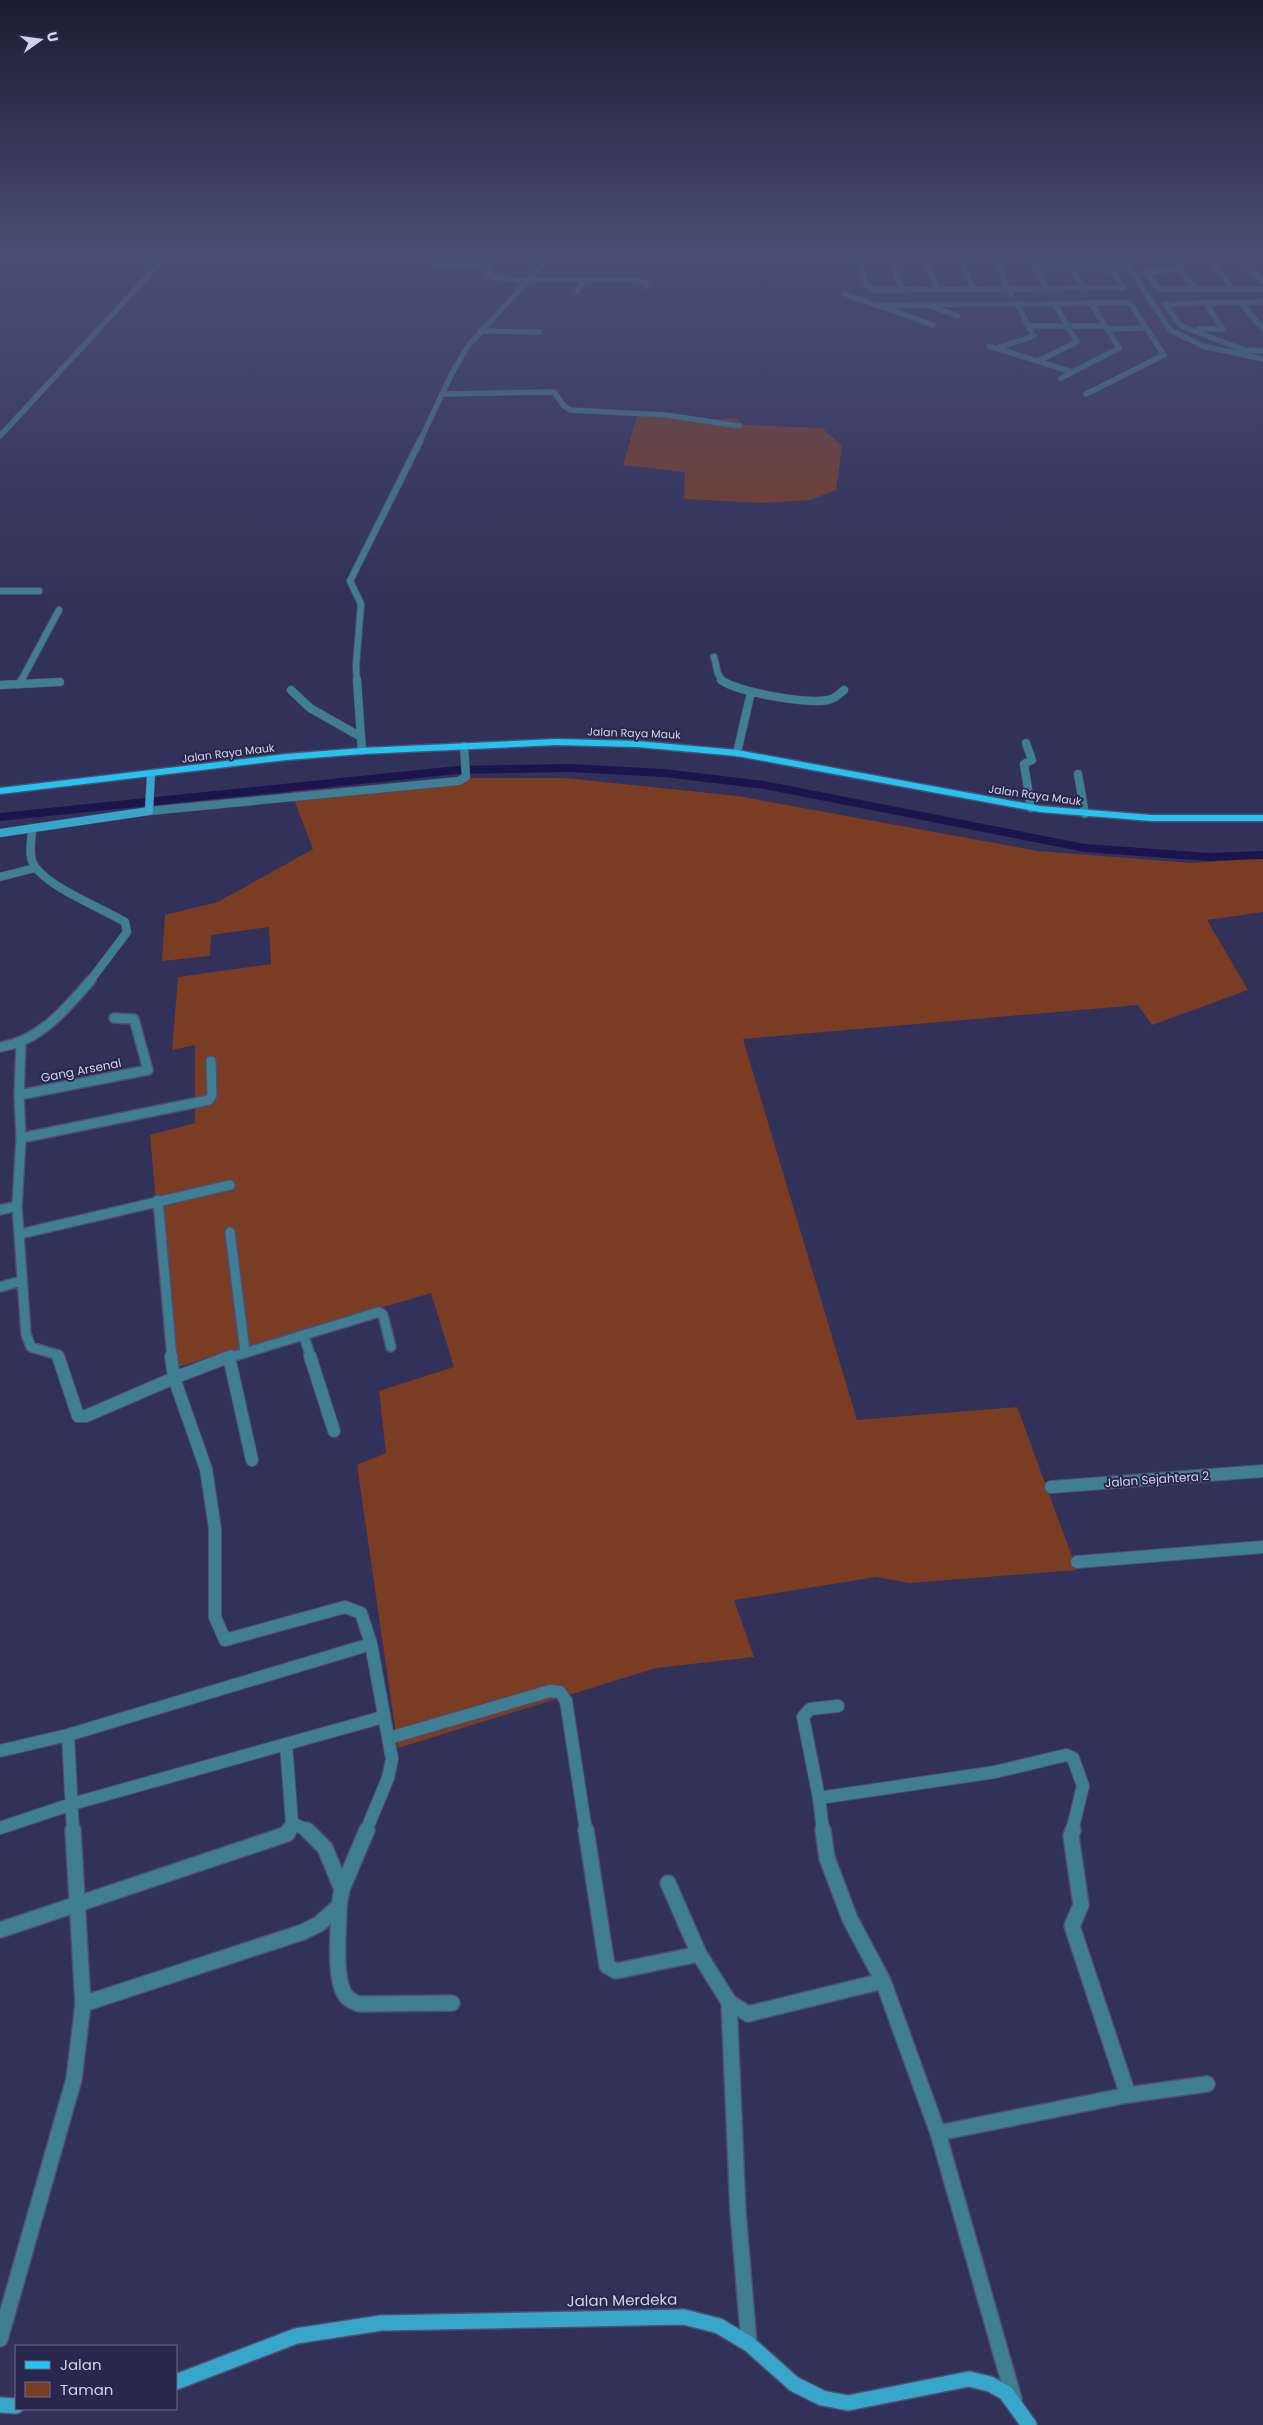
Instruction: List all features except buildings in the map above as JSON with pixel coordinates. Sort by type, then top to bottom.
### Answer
[{"type":"main road","name":"Jalan Raya Mauk","points":[[0,791],[151,777],[362,750],[464,749],[557,742],[637,744],[737,753],[1031,808],[1085,814],[1227,820],[1263,818]]},
{"type":"street","points":[[0,436],[65,365]]},
{"type":"street","points":[[362,750],[356,666],[361,604],[359,596],[350,581],[458,365]]},
{"type":"street","points":[[1051,365],[1072,372]]},
{"type":"street","points":[[1061,378],[1085,365]]},
{"type":"street","points":[[1086,394],[1144,365]]},
{"type":"street","points":[[442,394],[554,392],[564,406],[570,410],[666,414],[739,426]]},
{"type":"street","points":[[0,591],[39,591]]},
{"type":"street","points":[[20,684],[59,610]]},
{"type":"street","points":[[714,657],[720,678],[732,687],[751,692],[825,700],[832,699],[844,690]]},
{"type":"street","points":[[0,685],[60,682]]},
{"type":"street","points":[[291,690],[310,708],[361,737]]},
{"type":"street","points":[[737,753],[751,692]]},
{"type":"street","points":[[1026,743],[1032,760],[1024,764],[1031,808]]},
{"type":"street","points":[[0,833],[150,808],[459,781],[464,779],[466,774],[464,749]]},
{"type":"street","points":[[1078,774],[1085,814]]},
{"type":"street","points":[[150,808],[151,777]]},
{"type":"street","points":[[0,1047],[21,1043],[40,1032],[104,966],[126,932],[125,922],[109,911],[64,890],[35,868],[32,862],[32,828]]},
{"type":"street","points":[[0,877],[35,868]]},
{"type":"street","name":"Gang Arsenal","points":[[19,1095],[148,1070],[134,1019],[114,1018]]},
{"type":"street","points":[[21,1043],[19,1095],[21,1138],[17,1206],[20,1234],[21,1281],[28,1342],[36,1350],[58,1355],[78,1416],[86,1416],[174,1378],[229,1357],[379,1312],[384,1315],[391,1347]]},
{"type":"street","points":[[21,1138],[208,1100],[212,1095],[211,1061]]},
{"type":"street","points":[[20,1234],[158,1200],[230,1185]]},
{"type":"street","points":[[158,1200],[174,1378],[206,1469],[215,1529],[216,1617],[225,1640],[345,1607],[361,1613],[371,1644],[392,1759],[388,1778],[342,1889],[339,1906],[341,1980],[344,1992],[352,2001],[359,2004],[452,2003]]},
{"type":"street","points":[[0,1210],[17,1206]]},
{"type":"street","points":[[230,1232],[245,1352]]},
{"type":"street","points":[[0,1287],[21,1281]]},
{"type":"street","points":[[304,1336],[334,1431]]},
{"type":"street","points":[[229,1357],[252,1460]]},
{"type":"street","name":"Jalan Sejahtera 2","points":[[1051,1487],[1263,1471]]},
{"type":"street","points":[[1077,1562],[1263,1547]]},
{"type":"street","points":[[0,1751],[68,1734],[371,1644]]},
{"type":"street","points":[[389,1738],[550,1691],[560,1692],[566,1701],[607,1966],[611,1970],[616,1971],[698,1954]]},
{"type":"street","points":[[838,1706],[810,1709],[803,1717],[819,1798],[827,1858],[850,1919],[883,1981],[938,2133],[1014,2398]]},
{"type":"street","points":[[0,1828],[72,1804],[383,1718]]},
{"type":"street","points":[[0,2339],[74,2079],[83,2004],[68,1734]]},
{"type":"street","points":[[0,1930],[287,1834],[292,1823],[286,1744]]},
{"type":"street","points":[[819,1798],[995,1772],[1066,1755],[1073,1758],[1083,1786],[1071,1836],[1081,1905],[1072,1926],[1128,2095]]},
{"type":"street","points":[[292,1823],[304,1826],[324,1843],[342,1889]]},
{"type":"street","points":[[668,1883],[698,1954],[729,2002],[748,2014],[883,1981]]},
{"type":"street","points":[[83,2004],[303,1932],[319,1924],[339,1906]]},
{"type":"street","points":[[729,2002],[738,2212],[749,2344]]},
{"type":"street","points":[[938,2133],[1128,2095],[1207,2084]]},
{"type":"street","name":"Jalan Merdeka","points":[[178,2381],[296,2336],[381,2323],[684,2317],[719,2326],[749,2344],[794,2384],[822,2398],[848,2403],[969,2379],[983,2381],[998,2387],[1014,2398],[1029,2425]]},
{"type":"street","points":[[0,2405],[15,2406]]},
{"type":"green space","points":[[661,412],[699,420],[737,418],[744,425],[822,428],[842,446],[836,490],[810,500],[762,503],[684,499],[685,472],[623,465],[637,417]]},
{"type":"green space","points":[[463,778],[565,778],[738,796],[1038,851],[1192,863],[1263,858],[1263,912],[1207,920],[1248,990],[1152,1025],[1138,1005],[743,1039],[857,1420],[1017,1407],[1077,1570],[910,1583],[876,1577],[734,1600],[754,1657],[656,1668],[398,1748],[357,1465],[386,1453],[379,1391],[454,1367],[431,1293],[171,1369],[150,1135],[195,1123],[195,1045],[172,1050],[178,977],[271,964],[269,927],[211,935],[210,956],[162,961],[165,915],[218,902],[313,849],[291,792]]},
{"type":"waterway","points":[[0,817],[457,770],[570,768],[664,773],[764,785],[1085,848],[1209,857],[1263,855]]}]
